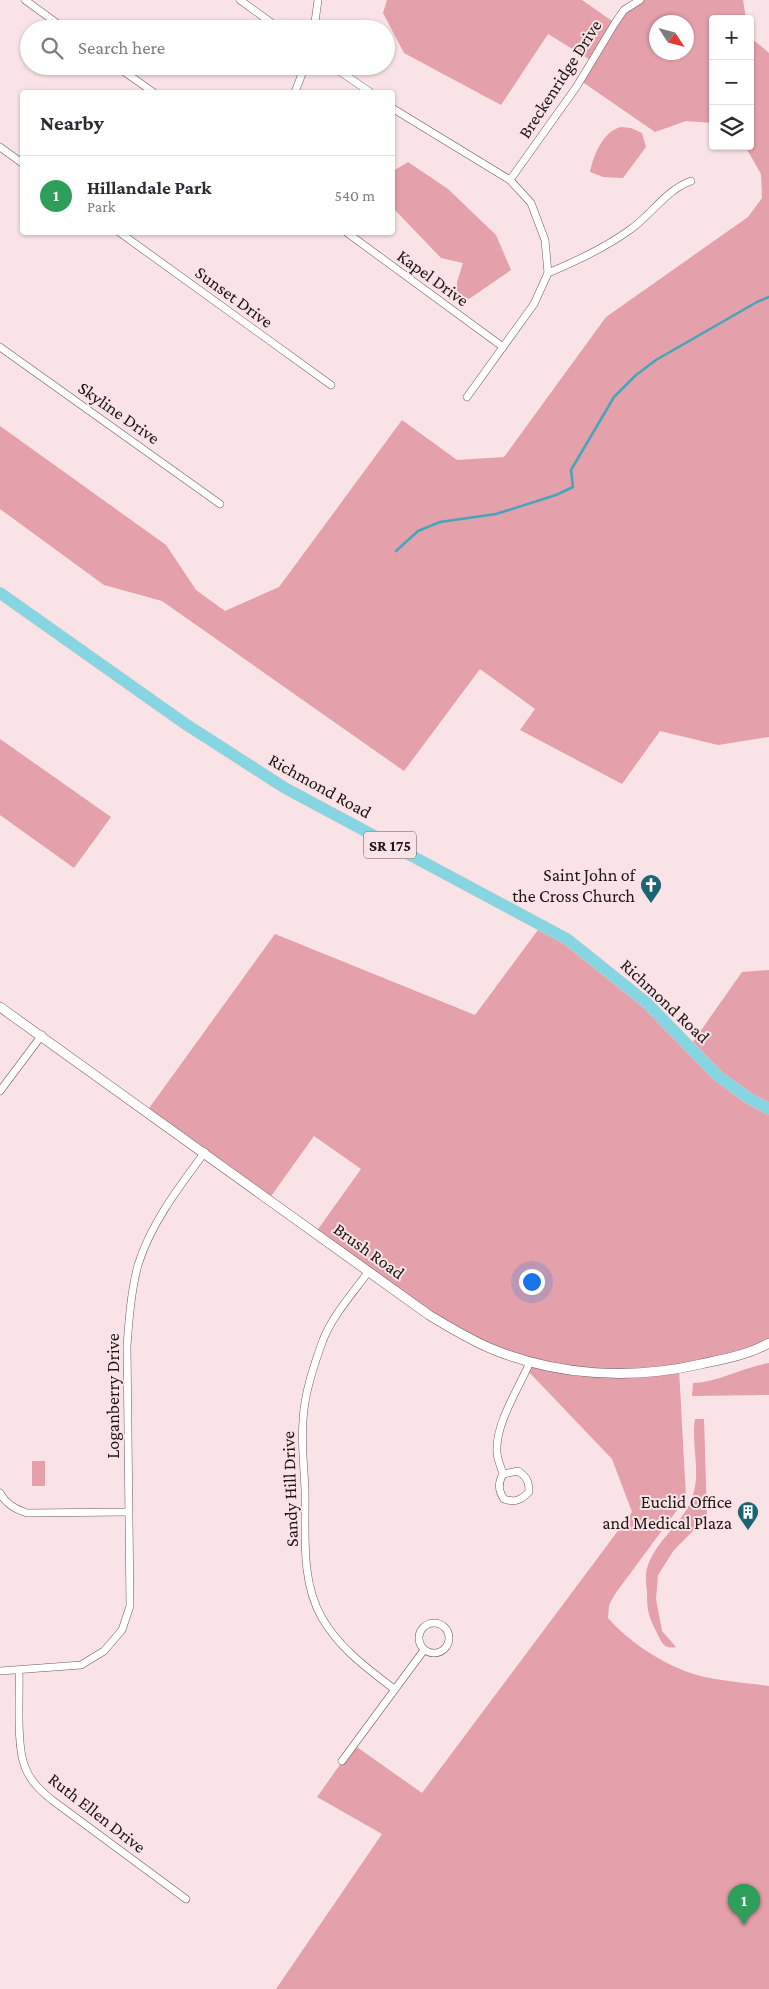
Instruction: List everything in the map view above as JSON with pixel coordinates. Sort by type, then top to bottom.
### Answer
[{"type":"main road","name":"Richmond Road","points":[[0,593],[184,724],[285,788],[567,939],[647,1003],[718,1076],[750,1099],[769,1109]]},
{"type":"street","points":[[25,0],[52,20]]},
{"type":"street","points":[[240,0],[268,20]]},
{"type":"street","points":[[315,20],[318,0]]},
{"type":"street","name":"Breckenridge Drive","points":[[510,180],[577,86],[624,10],[640,0]]},
{"type":"street","points":[[129,75],[150,90]]},
{"type":"street","points":[[296,90],[302,75]]},
{"type":"street","points":[[345,75],[367,90]]},
{"type":"street","points":[[395,110],[510,180],[531,203],[541,225],[548,273],[534,304],[467,397]]},
{"type":"street","points":[[0,147],[20,162]]},
{"type":"street","points":[[548,273],[586,258],[632,228],[678,186],[691,180]]},
{"type":"street","name":"Sunset Drive","points":[[123,235],[331,385]]},
{"type":"street","name":"Kapel Drive","points":[[350,235],[503,347]]},
{"type":"street","name":"Skyline Drive","points":[[0,346],[220,504]]},
{"type":"street","name":"Brush Road","points":[[0,1006],[206,1152],[429,1315],[492,1349],[530,1362],[579,1371],[642,1373],[679,1369],[728,1358],[756,1350],[769,1343]]},
{"type":"street","points":[[0,1091],[42,1035]]},
{"type":"street","name":"Loganberry Drive","points":[[0,1671],[81,1665],[104,1651],[122,1630],[130,1606],[127,1346],[130,1306],[139,1264],[153,1231],[173,1195],[206,1152]]},
{"type":"street","name":"Sandy Hill Drive","points":[[369,1271],[338,1314],[324,1339],[310,1382],[303,1420],[307,1566],[310,1592],[322,1618],[338,1642],[351,1656],[394,1689]]},
{"type":"street","points":[[503,1474],[518,1472],[524,1475],[528,1482],[529,1492],[522,1499],[514,1501],[504,1499],[499,1486],[503,1474],[497,1454],[500,1428],[530,1362]]},
{"type":"street","points":[[0,1493],[4,1500],[15,1509],[27,1514],[128,1512]]},
{"type":"street","points":[[436,1622],[446,1628],[449,1640],[445,1649],[435,1653],[424,1650],[418,1640],[422,1627],[428,1623],[436,1622]]},
{"type":"street","points":[[342,1761],[424,1650]]},
{"type":"street","name":"Ruth Ellen Drive","points":[[19,1671],[21,1744],[25,1767],[37,1787],[186,1899]]},
{"type":"shaded area","points":[[387,0],[582,0],[615,23],[640,0],[743,0],[745,15],[709,15],[709,123],[686,121],[655,132],[581,81],[592,61],[548,34],[501,105],[404,53],[395,36],[395,20],[387,20],[383,13]]},
{"type":"shaded area","points":[[754,40],[769,53],[769,737],[718,745],[660,731],[622,784],[520,730],[535,709],[480,669],[404,771],[162,601],[104,585],[0,509],[0,426],[166,545],[196,590],[225,611],[279,587],[402,420],[457,460],[504,457],[606,317],[748,217],[762,198],[761,174],[747,150],[754,150]]},
{"type":"shaded area","points":[[621,127],[631,128],[642,133],[646,147],[623,178],[603,177],[590,172],[596,152],[604,139],[609,133]]},
{"type":"shaded area","points":[[408,162],[448,189],[496,235],[511,270],[469,299],[457,294],[457,282],[463,263],[441,258],[395,210],[395,170]]},
{"type":"shaded area","points":[[0,739],[111,817],[74,868],[0,815]]},
{"type":"shaded area","points":[[541,926],[563,937],[690,1046],[742,972],[769,970],[769,1343],[679,1369],[686,1498],[615,1594],[609,1605],[608,1618],[643,1649],[685,1671],[715,1679],[769,1686],[769,1989],[276,1989],[382,1834],[317,1797],[354,1745],[422,1793],[632,1512],[612,1459],[527,1370],[530,1362],[464,1336],[316,1232],[361,1169],[314,1136],[269,1199],[147,1111],[275,934],[475,1015]]},
{"type":"shaded area","points":[[769,1363],[769,1395],[692,1396],[693,1383],[712,1380]]},
{"type":"shaded area","points":[[695,1419],[704,1419],[707,1517],[674,1550],[658,1575],[656,1599],[662,1631],[676,1647],[672,1648],[665,1646],[653,1625],[647,1603],[646,1574],[651,1557],[691,1502],[696,1482]]},
{"type":"shaded area","points":[[32,1461],[45,1461],[45,1486],[32,1486]]},
{"type":"waterway","points":[[396,551],[418,531],[440,522],[496,514],[556,495],[573,487],[571,470],[614,397],[636,375],[656,360],[769,297]]},
{"type":"place","name":"Saint John of the Cross Church","points":[[651,904]]},
{"type":"place","name":"Euclid Office and Medical Plaza","points":[[748,1531]]},
{"type":"place","name":"Hillandale Park","points":[[744,1925]]}]
